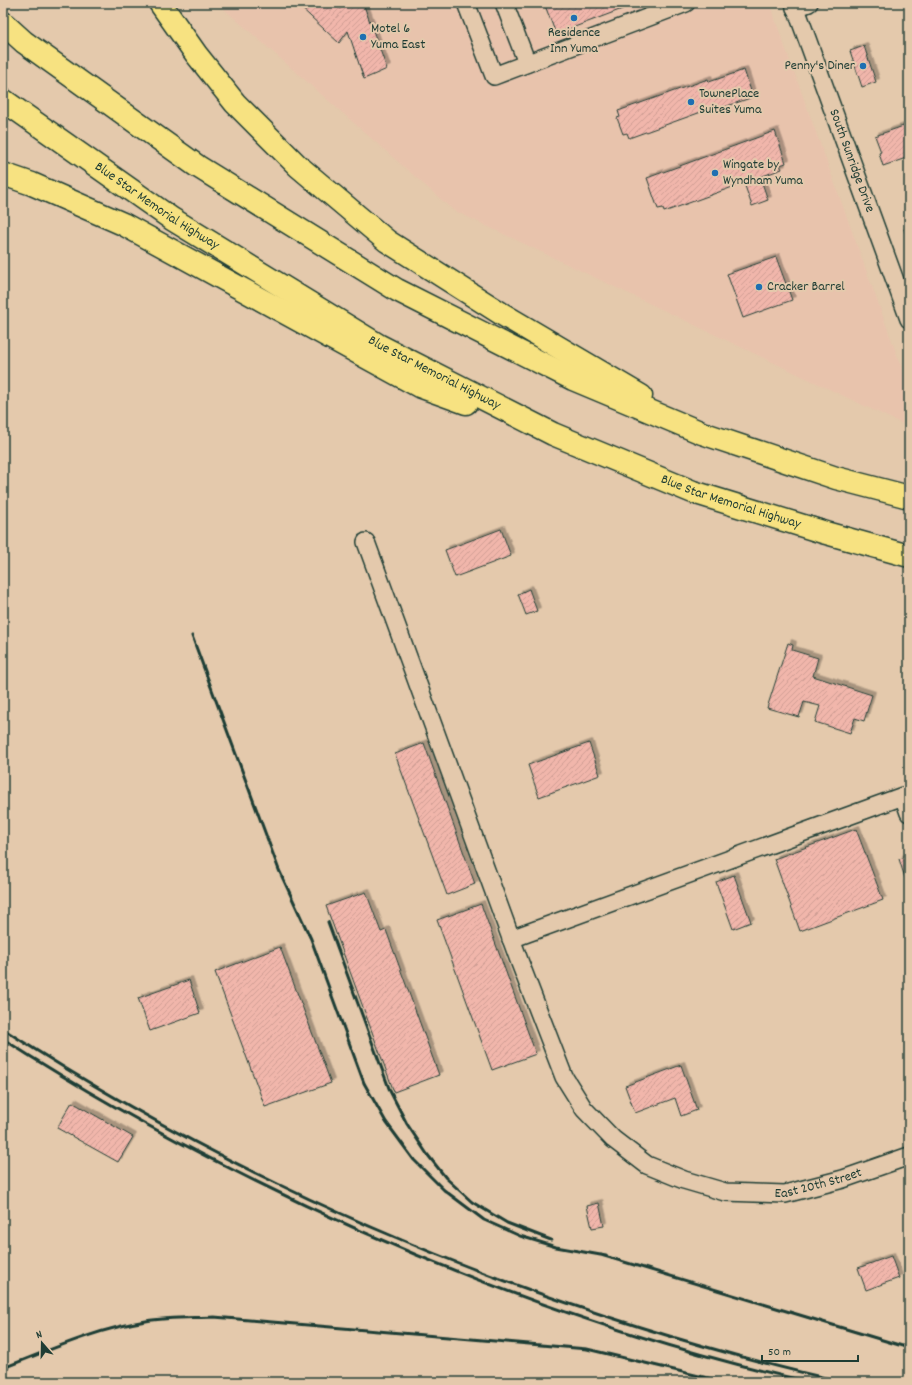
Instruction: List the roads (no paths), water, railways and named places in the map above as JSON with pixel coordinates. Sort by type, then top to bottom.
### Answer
[{"type":"highway","points":[[160,3],[196,54],[235,103],[298,166],[387,241],[502,314],[614,379],[702,433]]},
{"type":"highway","points":[[3,23],[24,42],[197,166],[397,290],[573,379],[702,433],[836,478],[909,497]]},
{"type":"highway","name":"Blue Star Memorial Highway","points":[[3,100],[172,219],[378,345],[553,434],[693,492],[826,533],[909,556]]},
{"type":"highway","points":[[3,174],[32,184],[123,224],[419,386],[553,434]]},
{"type":"street","points":[[466,3],[494,76],[686,3]]},
{"type":"street","points":[[504,3],[528,63]]},
{"type":"street","name":"South Sunridge Drive","points":[[799,5],[909,319]]},
{"type":"street","name":"East 20th Street","points":[[366,542],[511,939],[564,1077],[584,1109],[613,1139],[647,1165],[684,1180],[725,1192],[785,1194],[843,1179],[909,1156]]},
{"type":"street","points":[[511,939],[903,796],[909,814]]},
{"type":"railway","points":[[192,636],[279,870],[311,939],[364,1083],[386,1122],[414,1160],[444,1190],[484,1220],[520,1236],[556,1247],[606,1256]]},
{"type":"railway","points":[[328,922],[390,1091],[407,1124],[427,1154],[446,1178],[472,1202],[507,1223],[551,1240]]},
{"type":"railway","points":[[3,1029],[78,1076],[154,1120],[311,1200],[392,1236],[474,1269],[556,1299],[640,1327],[741,1357],[844,1382]]},
{"type":"railway","points":[[3,1039],[89,1092],[177,1141],[306,1206],[375,1237],[517,1295],[589,1320],[735,1364],[809,1382]]},
{"type":"railway","points":[[601,1255],[909,1348]]},
{"type":"railway","points":[[3,1368],[109,1329],[163,1319],[214,1317],[587,1349],[724,1382]]},
{"type":"place","name":"Residence Inn Yuma","points":[[574,18]]},
{"type":"place","name":"Motel 6 Yuma East","points":[[363,37]]},
{"type":"place","name":"Penny's Diner","points":[[863,66]]},
{"type":"place","name":"TownePlace Suites Yuma","points":[[691,102]]},
{"type":"place","name":"Wingate by Wyndham Yuma","points":[[715,173]]},
{"type":"place","name":"Cracker Barrel","points":[[759,287]]}]
